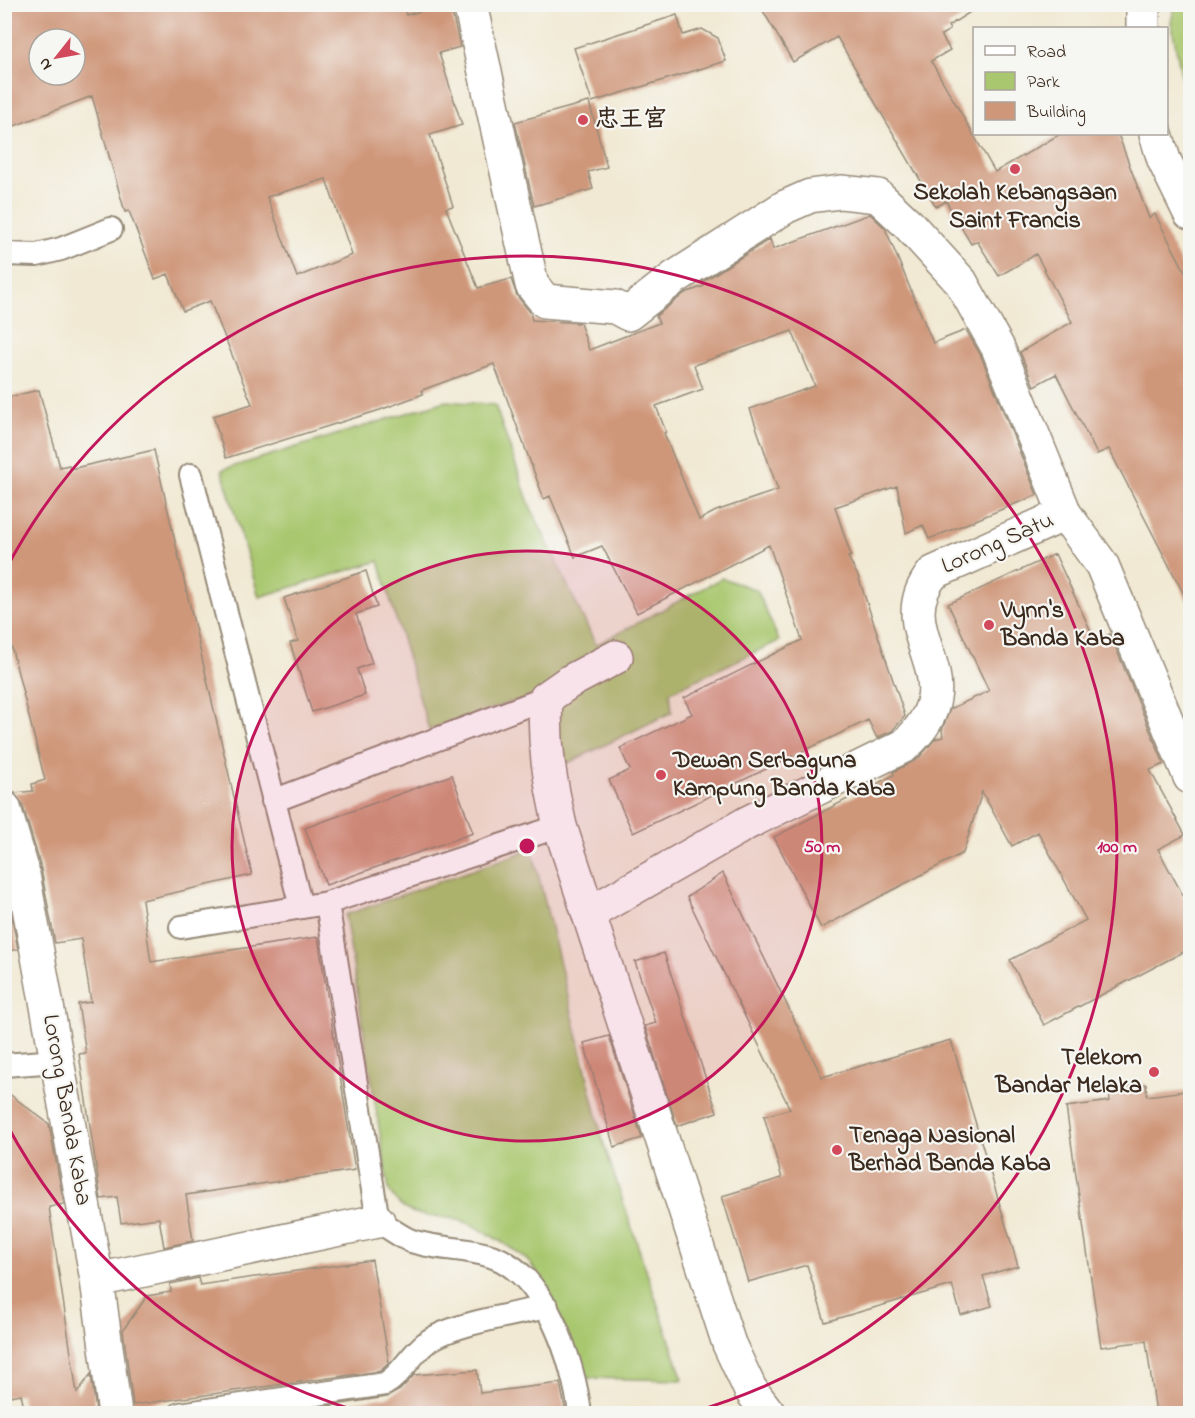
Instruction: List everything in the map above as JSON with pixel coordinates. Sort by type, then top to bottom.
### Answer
[{"type":"street","points":[[470,4],[532,285],[544,301],[615,307],[628,314],[674,278],[785,207],[810,196],[841,192],[878,196],[908,224],[962,282],[998,348],[1065,514]]},
{"type":"street","points":[[1143,4],[1143,27]]},
{"type":"street","points":[[1156,135],[1164,160],[1191,213]]},
{"type":"street","name":"Lorong Satu","points":[[590,914],[747,824],[904,746],[920,731],[933,710],[936,687],[917,614],[918,598],[924,585],[933,573],[1065,514],[1102,565],[1191,777]]},
{"type":"street","points":[[616,657],[569,682],[546,698],[544,735],[547,772],[560,826],[729,1344],[750,1389],[769,1413]]},
{"type":"street","name":"Lorong Banda Kaba","points":[[4,808],[22,869],[98,1280],[115,1413]]},
{"type":"street","points":[[98,1280],[378,1221]]},
{"type":"lane","points":[[4,254],[38,255],[61,249],[111,229]]},
{"type":"lane","points":[[191,475],[301,907]]},
{"type":"lane","points":[[273,801],[546,698]]},
{"type":"lane","points":[[181,927],[327,903],[560,826]]},
{"type":"lane","points":[[327,903],[378,1221],[410,1240],[492,1256],[526,1278],[547,1307],[577,1389],[580,1413]]},
{"type":"lane","points":[[4,1065],[57,1061]]},
{"type":"lane","points":[[180,1413],[385,1384],[398,1376],[407,1362],[429,1341],[474,1323],[547,1307]]},
{"type":"green space","points":[[1175,5],[1190,5],[1190,121],[1171,22]]},
{"type":"green space","points":[[446,401],[495,405],[530,506],[596,645],[722,578],[757,590],[779,641],[670,692],[672,712],[568,763],[514,701],[429,730],[379,561],[259,597],[222,470]]},
{"type":"green space","points":[[532,849],[604,1145],[683,1380],[583,1378],[546,1287],[524,1257],[465,1222],[413,1213],[396,1201],[389,1190],[345,915]]},
{"type":"building","points":[[21,4],[403,4],[406,15],[450,4],[460,47],[439,53],[462,125],[430,135],[453,206],[446,208],[478,288],[511,279],[517,296],[530,312],[532,320],[580,323],[589,350],[659,323],[656,316],[685,293],[704,286],[702,282],[770,239],[773,249],[870,214],[885,228],[933,343],[966,330],[981,356],[1037,495],[929,539],[923,525],[906,533],[897,486],[835,507],[851,556],[848,557],[858,576],[905,716],[892,731],[877,738],[868,720],[633,833],[609,780],[630,770],[620,748],[692,714],[684,698],[802,640],[769,545],[637,613],[602,546],[575,557],[550,496],[544,499],[494,364],[422,390],[423,394],[380,410],[226,458],[213,416],[252,404],[210,301],[183,311],[168,274],[155,279],[129,211],[125,212],[92,96],[4,130],[4,10]],"holes":[[[326,179],[352,255],[297,277],[267,197]],[[792,331],[815,386],[750,409],[778,490],[716,511],[699,520],[664,433],[666,432],[656,406],[703,389],[694,365]]]},
{"type":"building","points":[[759,4],[983,4],[948,26],[950,30],[941,35],[950,50],[931,61],[995,172],[1058,135],[1118,135],[1149,218],[1155,214],[1191,283],[1191,608],[1109,449],[1097,454],[1056,374],[1034,386],[1020,352],[1072,322],[1036,254],[999,276],[977,241],[971,244],[946,201],[936,207],[837,37],[793,62]]},
{"type":"building","points":[[677,15],[683,35],[702,29],[718,38],[726,61],[592,102],[574,48]]},
{"type":"building","points":[[589,102],[607,167],[588,172],[593,189],[534,206],[515,122]]},
{"type":"building","points":[[39,390],[60,467],[69,465],[70,469],[154,450],[252,875],[142,900],[151,962],[318,937],[355,1170],[186,1195],[193,1241],[164,1247],[159,1218],[121,1223],[117,1197],[101,1199],[79,1054],[86,1053],[78,1004],[91,1002],[81,939],[55,943],[40,864],[22,803],[14,793],[33,791],[32,784],[45,780],[4,618],[4,398]]},
{"type":"building","points":[[1055,554],[1095,640],[1110,634],[1164,764],[1150,770],[1185,835],[1158,849],[1187,903],[1191,948],[1044,1025],[1010,960],[1086,920],[1038,832],[1012,846],[982,792],[963,853],[821,928],[774,837],[894,775],[893,772],[918,759],[935,739],[943,737],[942,730],[950,709],[989,691],[948,604]]},
{"type":"building","points":[[366,571],[377,607],[356,614],[372,663],[357,669],[365,695],[312,712],[290,643],[298,641],[284,598]]},
{"type":"building","points":[[452,775],[473,833],[326,885],[305,828]]},
{"type":"building","points":[[723,873],[822,1077],[951,1040],[1018,1266],[983,1276],[992,1306],[961,1315],[952,1285],[825,1322],[807,1265],[748,1282],[722,1196],[782,1178],[764,1116],[790,1109],[687,897]]},
{"type":"building","points":[[4,878],[18,949],[4,952]]},
{"type":"building","points":[[664,953],[717,1112],[677,1126],[645,1026],[656,1023],[635,962]]},
{"type":"building","points":[[609,1036],[642,1138],[614,1147],[584,1043]]},
{"type":"building","points":[[1146,1084],[1147,1096],[1185,1091],[1191,1130],[1191,1334],[1183,1335],[1191,1391],[1191,1413],[1156,1413],[1146,1341],[1101,1347],[1066,1107],[1110,1101],[1109,1089]]},
{"type":"building","points":[[4,1090],[49,1124],[64,1204],[49,1207],[77,1393],[91,1374],[96,1411],[25,1413],[21,1394],[4,1397]]},
{"type":"building","points":[[372,1260],[389,1363],[380,1371],[133,1405],[123,1330],[147,1296],[171,1292],[170,1284],[198,1278],[200,1285]]},
{"type":"building","points":[[477,1370],[480,1393],[560,1383],[566,1413],[296,1413],[296,1411],[387,1397],[400,1390],[414,1375]]},
{"type":"place","name":"忠王宮","points":[[583,120]]},
{"type":"place","name":"Sekolah Kebangsaan Saint Francis","points":[[1015,169]]},
{"type":"place","name":"Vynn's Banda Kaba","points":[[989,625]]},
{"type":"place","name":"Dewan Serbaguna Kampung Banda Kaba","points":[[661,775]]},
{"type":"place","name":"Telekom Bandar Melaka","points":[[1154,1072]]},
{"type":"place","name":"Tenaga Nasional Berhad Banda Kaba","points":[[837,1150]]}]
